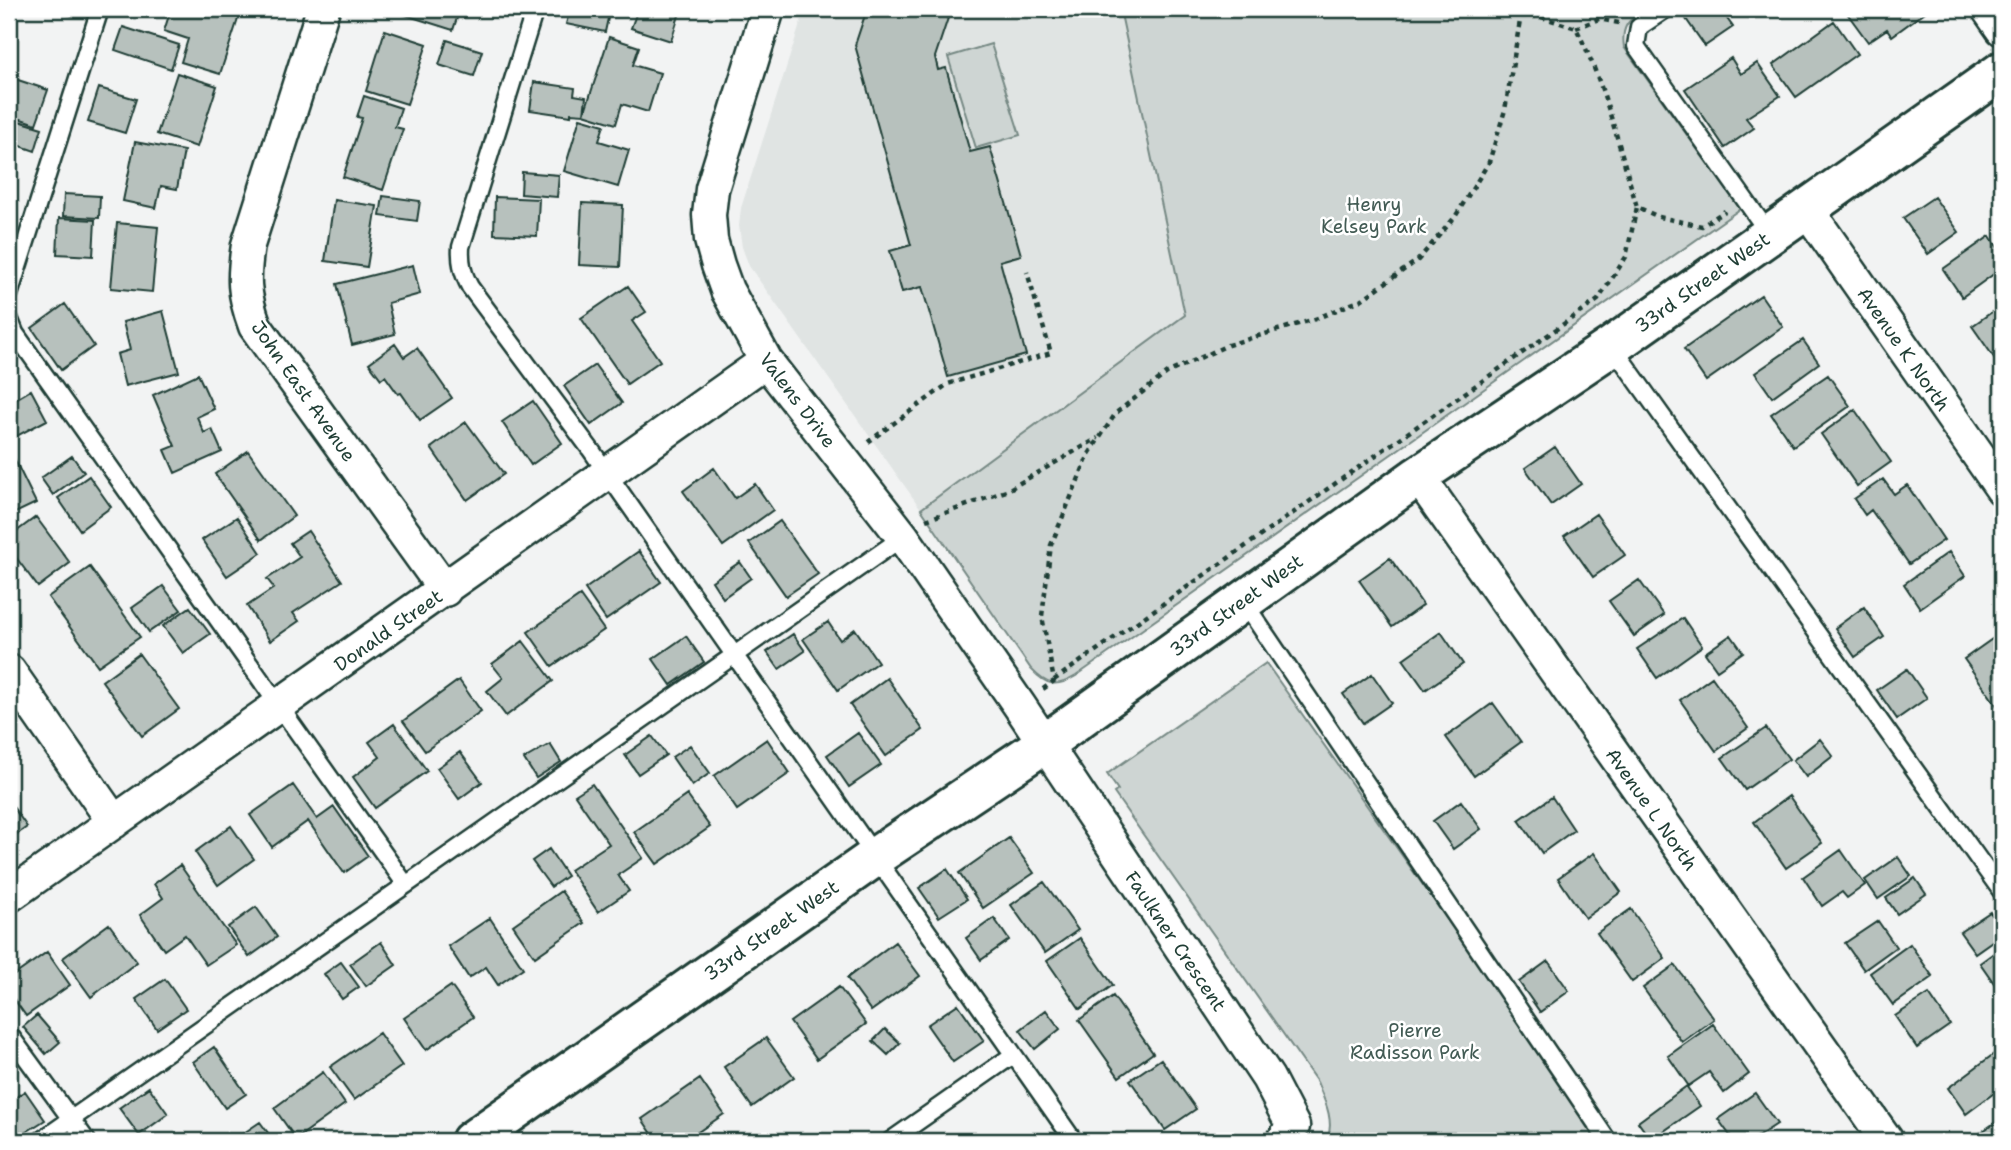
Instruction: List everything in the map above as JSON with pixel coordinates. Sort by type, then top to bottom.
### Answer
[{"type":"main road","name":"33rd Street West","points":[[471,1141],[875,857],[1044,744],[1418,476],[1612,346],[1806,208],[1995,81]]},
{"type":"street","name":"John East Avenue","points":[[323,9],[248,245],[244,273],[245,299],[255,326],[445,590]]},
{"type":"street","name":"Valens Drive","points":[[768,9],[712,188],[709,215],[711,240],[727,290],[766,361],[913,529],[1044,744]]},
{"type":"street","points":[[1988,9],[2002,29]]},
{"type":"street","name":"Avenue K North","points":[[1806,208],[2002,489]]},
{"type":"street","name":"Donald Street","points":[[9,896],[766,361]]},
{"type":"street","name":"Avenue L North","points":[[1418,476],[1887,1141]]},
{"type":"street","points":[[9,671],[114,822]]},
{"type":"street","name":"Faulkner Crescent","points":[[1044,744],[1268,1078],[1293,1126],[1283,1141]]},
{"type":"lane","points":[[9,295],[100,9]]},
{"type":"lane","points":[[536,9],[466,233],[460,262],[464,275],[470,287],[607,473],[1074,1141]]},
{"type":"lane","points":[[1666,9],[1640,27],[1636,47],[1770,234]]},
{"type":"lane","points":[[9,318],[15,333],[406,885]]},
{"type":"lane","points":[[1612,346],[2002,892]]},
{"type":"lane","points":[[40,1141],[913,529]]},
{"type":"lane","points":[[1242,600],[1608,1141]]},
{"type":"lane","points":[[9,1034],[88,1141]]},
{"type":"lane","points":[[890,1141],[1013,1055]]},
{"type":"path","points":[[1054,681],[1042,616],[1051,545],[1088,454],[1116,413],[1167,373],[1228,345],[1315,318],[1361,300],[1418,260],[1455,218],[1489,162],[1505,110],[1522,9]]},
{"type":"path","points":[[1521,16],[1538,16],[1576,28],[1599,19],[1640,27]]},
{"type":"path","points":[[1019,705],[1598,300],[1626,257],[1637,207],[1591,56],[1576,28]]},
{"type":"path","points":[[1637,207],[1659,217],[1702,226],[1744,198]]},
{"type":"path","points":[[867,441],[948,384],[1051,353],[1027,272]]},
{"type":"path","points":[[913,529],[1006,491],[1100,436]]},
{"type":"shaded area","points":[[805,9],[1120,9],[1185,315],[921,509],[749,266],[742,247],[739,226],[741,208]]},
{"type":"green space","name":"Henry Kelsey Park","points":[[1120,9],[1644,9],[1627,25],[1624,47],[1740,209],[1076,676],[1057,684],[1047,682],[1031,669],[921,509],[1185,315]]},
{"type":"green space","points":[[991,44],[1020,135],[976,148],[948,57]]},
{"type":"green space","name":"Pierre Radisson Park","points":[[1266,663],[1604,1141],[1327,1141],[1329,1119],[1317,1082],[1114,793],[1118,790],[1107,774]]},
{"type":"building","points":[[50,9],[75,9],[73,16]]},
{"type":"building","points":[[171,9],[227,9],[240,13],[220,74],[181,62],[188,39],[164,31]]},
{"type":"building","points":[[397,9],[460,9],[453,30],[396,12]]},
{"type":"building","points":[[570,9],[610,9],[605,32],[566,24]]},
{"type":"building","points":[[638,9],[681,9],[671,41],[631,28]]},
{"type":"building","points":[[867,9],[951,9],[935,57],[938,70],[946,68],[970,152],[990,147],[1021,255],[1000,261],[1026,355],[948,377],[922,287],[902,292],[890,251],[911,245],[855,45]]},
{"type":"building","points":[[1701,9],[1720,9],[1733,27],[1705,46],[1686,19]]},
{"type":"building","points":[[1844,9],[1923,9],[1925,12],[1892,36],[1887,29],[1868,42]]},
{"type":"building","points":[[1834,21],[1857,54],[1796,97],[1773,65]]},
{"type":"building","points":[[123,27],[179,45],[171,69],[115,50]]},
{"type":"building","points":[[385,30],[427,44],[407,104],[366,91]]},
{"type":"building","points":[[609,37],[639,47],[633,65],[660,73],[648,112],[622,104],[616,124],[584,114]]},
{"type":"building","points":[[447,40],[482,51],[474,76],[439,65]]},
{"type":"building","points":[[1731,58],[1741,74],[1757,63],[1780,96],[1746,118],[1754,128],[1725,148],[1685,89]]},
{"type":"building","points":[[177,73],[217,86],[197,147],[157,134]]},
{"type":"building","points":[[9,77],[48,90],[36,124],[9,115]]},
{"type":"building","points":[[534,82],[575,88],[574,95],[586,97],[584,114],[571,113],[571,116],[530,110]]},
{"type":"building","points":[[99,88],[136,99],[125,133],[88,122]]},
{"type":"building","points":[[364,96],[401,108],[395,127],[403,129],[383,190],[343,177],[362,118],[357,117]]},
{"type":"building","points":[[9,118],[42,128],[35,151],[9,142]]},
{"type":"building","points":[[580,118],[604,125],[599,141],[629,150],[618,187],[564,171]]},
{"type":"building","points":[[135,142],[184,151],[177,189],[161,186],[156,208],[123,201]]},
{"type":"building","points":[[522,172],[559,175],[557,197],[521,194]]},
{"type":"building","points":[[64,194],[100,196],[99,218],[63,216]]},
{"type":"building","points":[[383,196],[420,201],[417,221],[380,216]]},
{"type":"building","points":[[495,197],[539,199],[537,236],[494,234]]},
{"type":"building","points":[[1934,197],[1959,232],[1928,254],[1903,218]]},
{"type":"building","points":[[334,200],[377,206],[367,267],[325,261]]},
{"type":"building","points":[[582,203],[623,205],[620,267],[579,265]]},
{"type":"building","points":[[59,218],[95,220],[93,256],[57,254]]},
{"type":"building","points":[[117,223],[158,227],[152,292],[111,288]]},
{"type":"building","points":[[1990,236],[2002,254],[2002,268],[1962,297],[1943,269]]},
{"type":"building","points":[[413,265],[420,294],[388,303],[395,334],[352,345],[337,284]]},
{"type":"building","points":[[628,286],[646,312],[632,321],[660,361],[627,384],[581,318]]},
{"type":"building","points":[[1761,295],[1783,327],[1706,381],[1684,349]]},
{"type":"building","points":[[65,304],[94,346],[61,370],[32,328]]},
{"type":"building","points":[[2002,305],[2002,369],[1972,326]]},
{"type":"building","points":[[163,311],[179,372],[125,386],[117,354],[130,350],[123,322]]},
{"type":"building","points":[[1803,340],[1819,363],[1772,397],[1755,373]]},
{"type":"building","points":[[395,344],[404,357],[417,348],[452,398],[420,420],[401,393],[398,394],[385,376],[381,379],[369,363]]},
{"type":"building","points":[[595,365],[622,403],[591,425],[564,386]]},
{"type":"building","points":[[198,374],[214,409],[197,417],[204,433],[212,429],[222,452],[175,473],[165,450],[175,446],[153,395]]},
{"type":"building","points":[[1828,375],[1850,406],[1793,446],[1771,414]]},
{"type":"building","points":[[31,390],[47,420],[13,438],[9,430],[9,403]]},
{"type":"building","points":[[533,401],[562,443],[531,465],[502,422]]},
{"type":"building","points":[[1855,410],[1891,462],[1857,486],[1821,434]]},
{"type":"building","points":[[466,422],[504,474],[467,500],[431,448]]},
{"type":"building","points":[[1555,447],[1581,484],[1551,505],[1525,468]]},
{"type":"building","points":[[9,448],[36,503],[9,516]]},
{"type":"building","points":[[248,451],[294,516],[261,540],[215,474]]},
{"type":"building","points":[[72,456],[84,472],[53,495],[41,478]]},
{"type":"building","points":[[714,468],[735,498],[755,484],[773,510],[723,546],[683,491]]},
{"type":"building","points":[[89,476],[111,507],[80,530],[58,498]]},
{"type":"building","points":[[1883,479],[1894,494],[1907,485],[1944,540],[1909,564],[1871,510],[1865,515],[1854,499]]},
{"type":"building","points":[[1596,514],[1625,555],[1593,577],[1564,536]]},
{"type":"building","points":[[36,517],[70,563],[38,587],[9,548],[9,537]]},
{"type":"building","points":[[237,517],[261,553],[227,576],[202,540]]},
{"type":"building","points":[[780,521],[818,574],[786,596],[749,543]]},
{"type":"building","points":[[308,531],[342,581],[293,613],[299,621],[270,641],[247,606],[274,588],[267,579],[300,557],[290,543]]},
{"type":"building","points":[[639,551],[661,582],[606,620],[585,589]]},
{"type":"building","points":[[1949,552],[1965,576],[1920,608],[1904,584]]},
{"type":"building","points":[[1390,558],[1423,605],[1392,627],[1359,580]]},
{"type":"building","points":[[740,562],[751,578],[723,598],[712,581]]},
{"type":"building","points":[[90,567],[140,637],[98,666],[48,597]]},
{"type":"building","points":[[1639,580],[1664,615],[1634,636],[1609,601]]},
{"type":"building","points":[[163,586],[181,610],[149,632],[132,608]]},
{"type":"building","points":[[580,596],[604,630],[552,666],[528,632]]},
{"type":"building","points":[[190,607],[210,634],[183,653],[163,626]]},
{"type":"building","points":[[1864,607],[1884,637],[1855,657],[1835,628]]},
{"type":"building","points":[[1683,618],[1702,646],[1657,678],[1637,649]]},
{"type":"building","points":[[828,622],[840,640],[855,629],[878,662],[838,690],[803,639]]},
{"type":"building","points":[[1441,632],[1463,664],[1425,690],[1403,659]]},
{"type":"building","points":[[2002,632],[2002,713],[1964,659]]},
{"type":"building","points":[[793,634],[805,651],[779,669],[767,652]]},
{"type":"building","points":[[1731,635],[1743,652],[1717,670],[1705,653]]},
{"type":"building","points":[[686,636],[704,662],[671,685],[653,659]]},
{"type":"building","points":[[523,641],[553,681],[506,716],[487,691],[503,678],[492,664]]},
{"type":"building","points":[[139,654],[179,709],[142,736],[102,681]]},
{"type":"building","points":[[1907,669],[1927,698],[1897,719],[1877,690]]},
{"type":"building","points":[[1372,674],[1392,703],[1363,723],[1343,694]]},
{"type":"building","points":[[1712,677],[1748,728],[1716,751],[1680,700]]},
{"type":"building","points":[[887,678],[923,730],[886,756],[850,705]]},
{"type":"building","points":[[459,680],[481,711],[425,751],[403,721]]},
{"type":"building","points":[[1493,703],[1521,742],[1474,776],[1446,737]]},
{"type":"building","points":[[394,724],[427,771],[375,808],[353,777],[380,757],[369,742]]},
{"type":"building","points":[[1766,728],[1789,759],[1745,790],[1722,758]]},
{"type":"building","points":[[858,733],[881,765],[849,787],[827,755]]},
{"type":"building","points":[[652,736],[666,755],[638,774],[625,755]]},
{"type":"building","points":[[767,739],[790,773],[737,810],[714,776]]},
{"type":"building","points":[[1820,739],[1833,756],[1806,777],[1793,760]]},
{"type":"building","points":[[550,744],[561,762],[536,778],[524,759]]},
{"type":"building","points":[[690,745],[710,773],[692,786],[672,757]]},
{"type":"building","points":[[460,752],[482,782],[459,799],[437,768]]},
{"type":"building","points":[[592,784],[643,858],[618,875],[629,891],[598,912],[570,870],[609,844],[575,795]]},
{"type":"building","points":[[293,785],[317,819],[334,807],[368,856],[344,873],[308,821],[272,847],[250,815]]},
{"type":"building","points":[[687,795],[710,827],[657,864],[634,832]]},
{"type":"building","points":[[1789,796],[1822,843],[1786,868],[1754,822]]},
{"type":"building","points":[[1552,797],[1574,830],[1542,853],[1519,820]]},
{"type":"building","points":[[9,801],[27,827],[9,840]]},
{"type":"building","points":[[1461,801],[1481,829],[1453,849],[1433,821]]},
{"type":"building","points":[[231,826],[254,859],[218,885],[195,852]]},
{"type":"building","points":[[1009,838],[1034,873],[983,908],[959,873]]},
{"type":"building","points":[[549,849],[567,876],[551,887],[532,861]]},
{"type":"building","points":[[1841,850],[1865,885],[1847,898],[1842,892],[1822,906],[1803,877]]},
{"type":"building","points":[[1594,853],[1621,892],[1585,918],[1558,878]]},
{"type":"building","points":[[1898,857],[1911,876],[1878,899],[1865,880]]},
{"type":"building","points":[[180,865],[236,945],[206,965],[185,935],[164,950],[140,915],[163,898],[154,884]]},
{"type":"building","points":[[947,869],[967,899],[939,917],[919,888]]},
{"type":"building","points":[[1915,878],[1926,894],[1897,914],[1886,898]]},
{"type":"building","points":[[1044,882],[1078,930],[1045,953],[1011,905]]},
{"type":"building","points":[[561,891],[584,923],[535,957],[513,925]]},
{"type":"building","points":[[256,907],[277,937],[249,957],[228,927]]},
{"type":"building","points":[[1631,909],[1665,958],[1632,982],[1597,933]]},
{"type":"building","points":[[1990,912],[2002,934],[1975,953],[1960,932]]},
{"type":"building","points":[[490,918],[523,968],[498,985],[486,967],[469,978],[448,946]]},
{"type":"building","points":[[994,918],[1009,940],[981,960],[966,938]]},
{"type":"building","points":[[1878,921],[1896,947],[1864,970],[1845,943]]},
{"type":"building","points":[[109,924],[137,962],[91,997],[63,958]]},
{"type":"building","points":[[1080,938],[1113,985],[1080,1009],[1047,961]]},
{"type":"building","points":[[381,942],[396,965],[366,986],[350,964]]},
{"type":"building","points":[[895,942],[920,976],[871,1011],[847,978]]},
{"type":"building","points":[[1910,944],[1933,977],[1893,1005],[1870,973]]},
{"type":"building","points":[[2002,947],[2002,982],[1996,986],[1980,963]]},
{"type":"building","points":[[47,952],[70,985],[26,1016],[9,992],[9,979]]},
{"type":"building","points":[[1548,961],[1569,991],[1540,1012],[1519,982]]},
{"type":"building","points":[[341,962],[359,987],[342,999],[324,974]]},
{"type":"building","points":[[1675,965],[1714,1019],[1682,1042],[1643,988]]},
{"type":"building","points":[[165,979],[186,1009],[157,1029],[136,999]]},
{"type":"building","points":[[451,986],[473,1017],[426,1050],[404,1018]]},
{"type":"building","points":[[839,987],[866,1024],[817,1059],[790,1022]]},
{"type":"building","points":[[1929,994],[1950,1025],[1917,1048],[1895,1016]]},
{"type":"building","points":[[1113,996],[1153,1053],[1119,1077],[1079,1020]]},
{"type":"building","points":[[958,1004],[984,1041],[953,1062],[927,1025]]},
{"type":"building","points":[[1046,1010],[1060,1029],[1035,1049],[1020,1030]]},
{"type":"building","points":[[37,1015],[60,1042],[46,1054],[23,1027]]},
{"type":"building","points":[[1713,1024],[1749,1074],[1724,1093],[1709,1072],[1687,1087],[1700,1106],[1651,1140],[1638,1122],[1688,1085],[1668,1056]]},
{"type":"building","points":[[885,1029],[900,1043],[888,1055],[873,1041]]},
{"type":"building","points":[[379,1033],[402,1066],[354,1100],[330,1067]]},
{"type":"building","points":[[766,1038],[794,1077],[752,1107],[724,1067]]},
{"type":"building","points":[[214,1047],[246,1094],[225,1108],[193,1062]]},
{"type":"building","points":[[2002,1048],[2002,1087],[1966,1114],[1948,1088]]},
{"type":"building","points":[[1161,1059],[1196,1109],[1165,1130],[1130,1080]]},
{"type":"building","points":[[323,1072],[345,1104],[296,1139],[274,1108]]},
{"type":"building","points":[[700,1079],[724,1114],[685,1141],[657,1141],[642,1119]]},
{"type":"building","points":[[149,1087],[168,1114],[139,1135],[119,1108]]},
{"type":"building","points":[[25,1091],[45,1120],[12,1141],[9,1137],[9,1102]]},
{"type":"building","points":[[1755,1093],[1777,1124],[1751,1141],[1734,1141],[1718,1119]]},
{"type":"building","points":[[2002,1118],[2002,1141],[1986,1141],[1980,1133]]},
{"type":"building","points":[[260,1122],[274,1141],[232,1141]]}]
